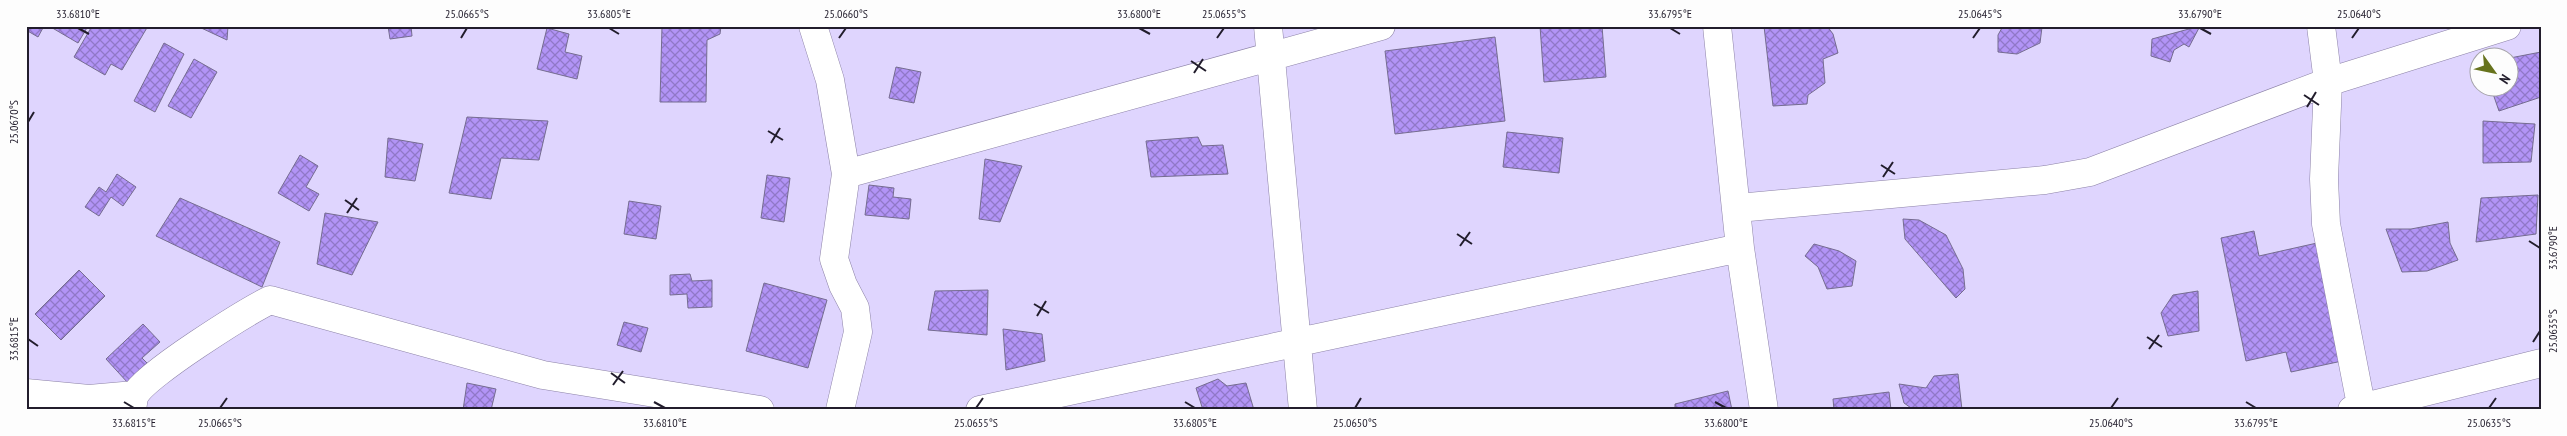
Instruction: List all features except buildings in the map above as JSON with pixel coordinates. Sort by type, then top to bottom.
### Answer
[{"type":"street","points":[[812,26],[830,80],[846,174],[834,258],[843,285],[855,308],[858,332],[840,410]]},
{"type":"street","points":[[1268,26],[1303,410]]},
{"type":"street","points":[[846,174],[1272,58],[1381,26]]},
{"type":"street","points":[[1717,26],[1738,208],[1740,248],[1764,410]]},
{"type":"street","points":[[2321,26],[2328,82],[2324,179],[2326,224],[2358,409],[2541,363]]},
{"type":"street","points":[[1738,208],[2046,180],[2090,172],[2328,82],[2507,26]]},
{"type":"street","points":[[980,410],[1740,248]]},
{"type":"street","points":[[26,393],[134,402],[158,373],[250,310],[270,300],[543,375],[760,410]]}]
